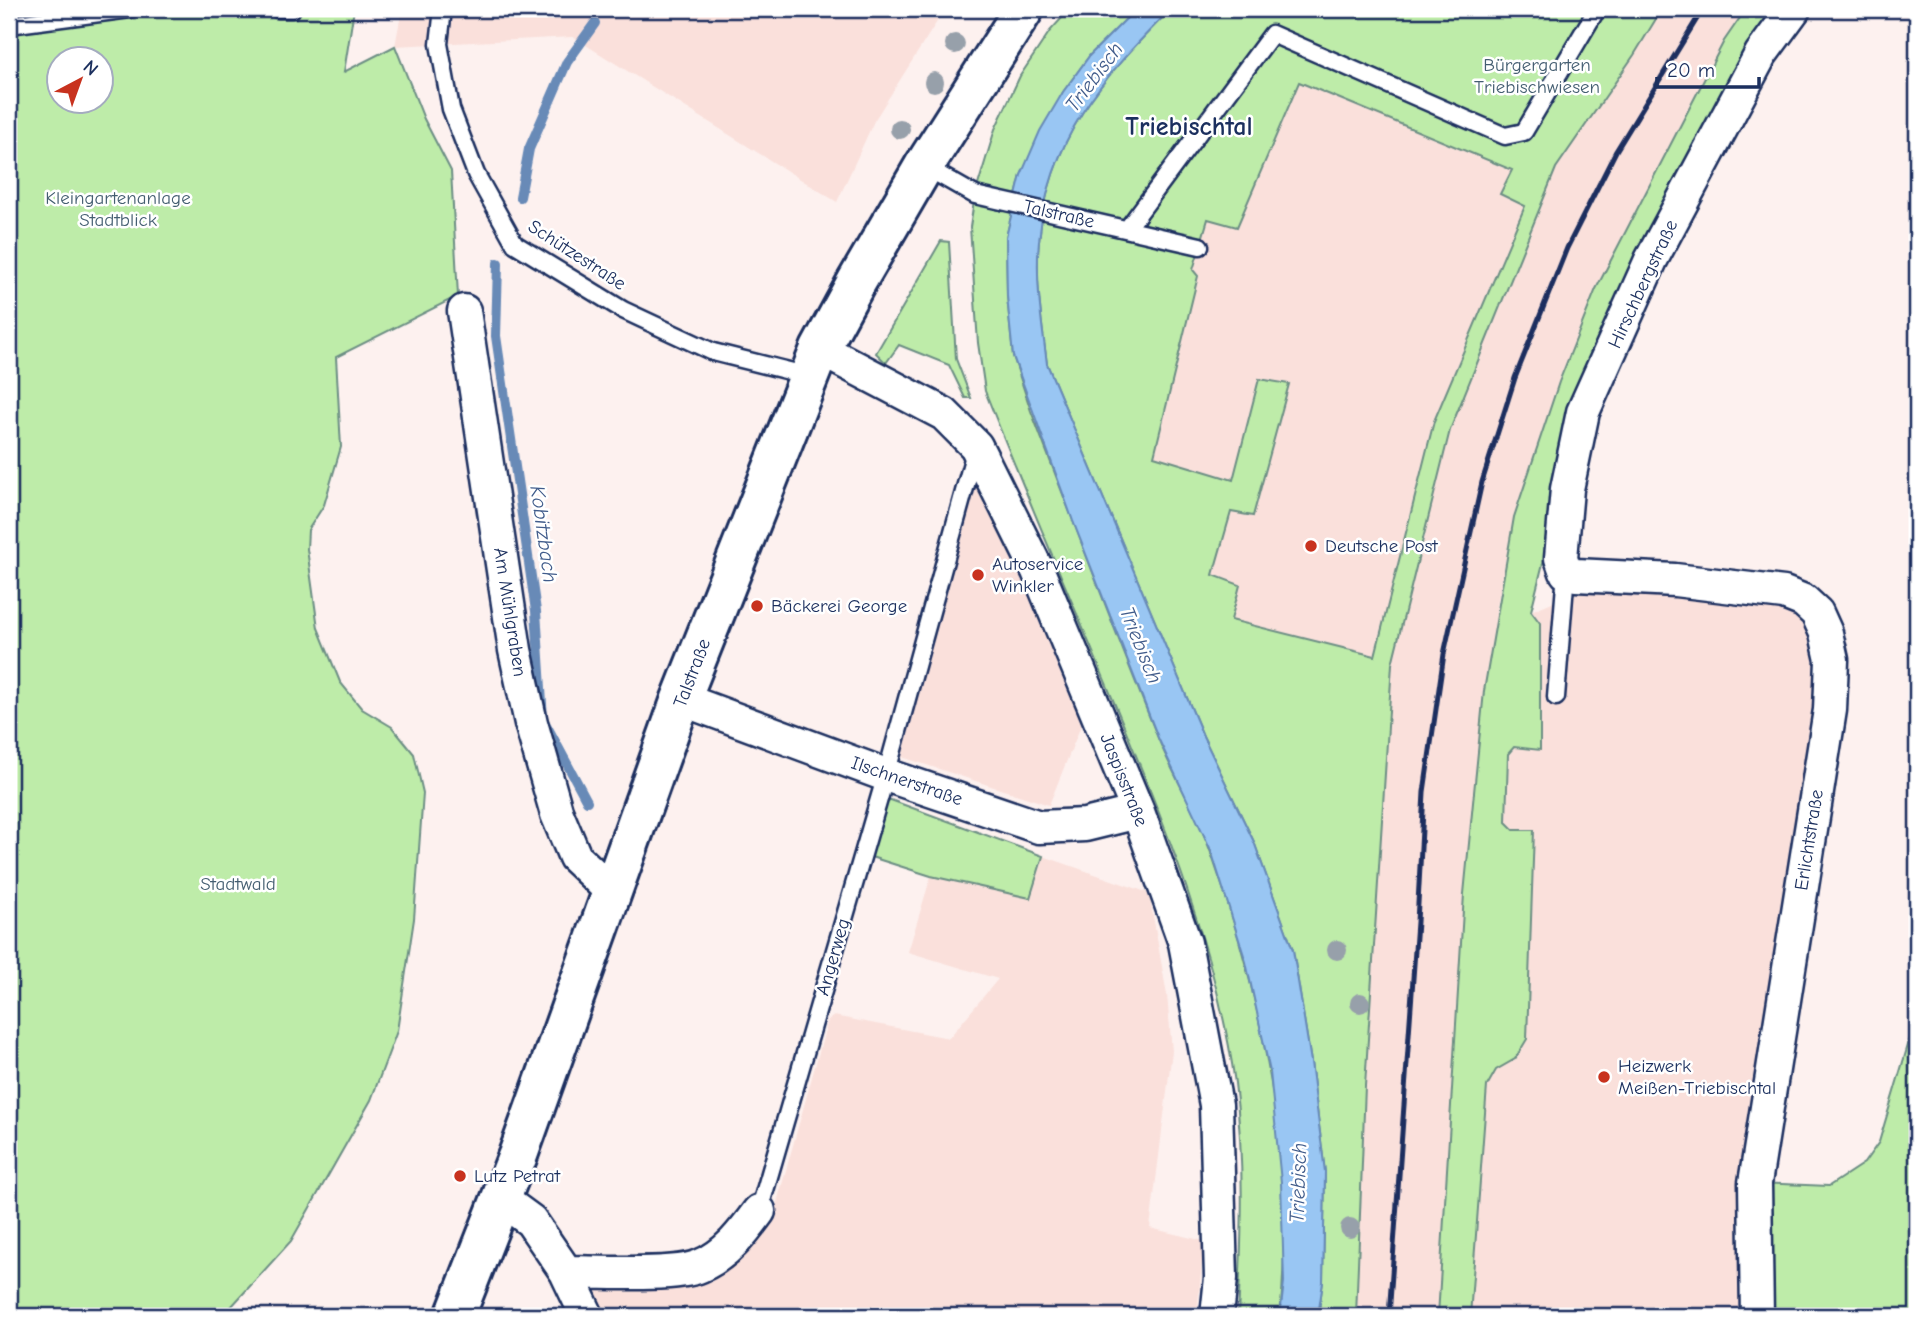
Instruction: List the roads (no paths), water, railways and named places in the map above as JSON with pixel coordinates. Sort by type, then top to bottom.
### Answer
[{"type":"main road","name":"Talstraße","points":[[455,1316],[501,1199],[681,699],[815,363],[857,281],[924,166],[1024,9]]},
{"type":"street","name":"Hirschbergstraße","points":[[1571,573],[1561,558],[1567,489],[1583,412],[1651,260],[1761,54],[1794,9]]},
{"type":"street","name":"Am Mühlgraben","points":[[464,311],[515,650],[531,723],[556,814],[575,857],[612,892]]},
{"type":"street","name":"Jaspisstraße","points":[[815,363],[944,414],[976,446],[1038,571],[1138,812],[1185,943],[1216,1105],[1221,1278],[1217,1316]]},
{"type":"street","name":"Erlichtstraße","points":[[1571,573],[1675,580],[1784,593],[1804,601],[1817,613],[1826,633],[1832,660],[1830,710],[1755,1183],[1757,1316]]},
{"type":"street","name":"Ilschnerstraße","points":[[681,699],[886,775],[1038,827],[1085,825],[1138,812]]},
{"type":"street","points":[[501,1199],[531,1221],[566,1272],[587,1316]]},
{"type":"street","name":"Angerweg","points":[[566,1272],[664,1271],[699,1267],[722,1252],[743,1233],[759,1211]]},
{"type":"lane","points":[[9,25],[130,9]]},
{"type":"lane","points":[[278,9],[292,9]]},
{"type":"lane","name":"Schützestraße","points":[[443,9],[439,44],[452,109],[476,174],[515,244],[623,310],[713,352],[815,363]]},
{"type":"lane","points":[[1127,229],[1272,34],[1505,136],[1524,132],[1597,9]]},
{"type":"lane","name":"Talstraße","points":[[924,166],[975,195],[1200,246]]},
{"type":"lane","name":"Angerweg","points":[[759,1211],[886,775],[976,446]]},
{"type":"lane","points":[[1556,696],[1571,573]]},
{"type":"water","name":"Triebisch","points":[[1136,9],[1171,9],[1122,60],[1082,112],[1054,171],[1045,204],[1039,241],[1038,271],[1047,364],[1203,736],[1254,842],[1293,950],[1325,1172],[1323,1282],[1318,1316],[1280,1316],[1284,1282],[1281,1182],[1270,1072],[1246,962],[1211,850],[1159,740],[1073,521],[1013,356],[1007,296],[1006,237],[1021,175],[1040,131],[1063,92],[1090,55]]},
{"type":"waterway","name":"Kobitzbach","points":[[520,197],[529,149],[567,62],[595,23]]},
{"type":"waterway","name":"Kobitzbach","points":[[498,263],[496,336],[536,611],[543,719],[587,801]]},
{"type":"railway","points":[[1389,1316],[1424,792],[1444,654],[1482,482],[1515,378],[1567,248],[1616,151],[1703,9]]},
{"type":"place","name":"Deutsche Post","points":[[1311,546]]},
{"type":"place","name":"Autoservice Winkler","points":[[978,575]]},
{"type":"place","name":"Bäckerei George","points":[[757,606]]},
{"type":"place","name":"Heizwerk Meißen-Triebischtal","points":[[1604,1077]]},
{"type":"place","name":"Lutz Petrat","points":[[460,1176]]},
{"type":"district","name":"Triebischtal","points":[[1189,127]]},
{"type":"park label","name":"Bürgergarten Triebischwiesen","points":[[1537,76]]},
{"type":"park label","name":"Kleingartenanlage Stadtblick","points":[[118,209]]},
{"type":"park label","name":"Stadtwald","points":[[238,884]]}]
